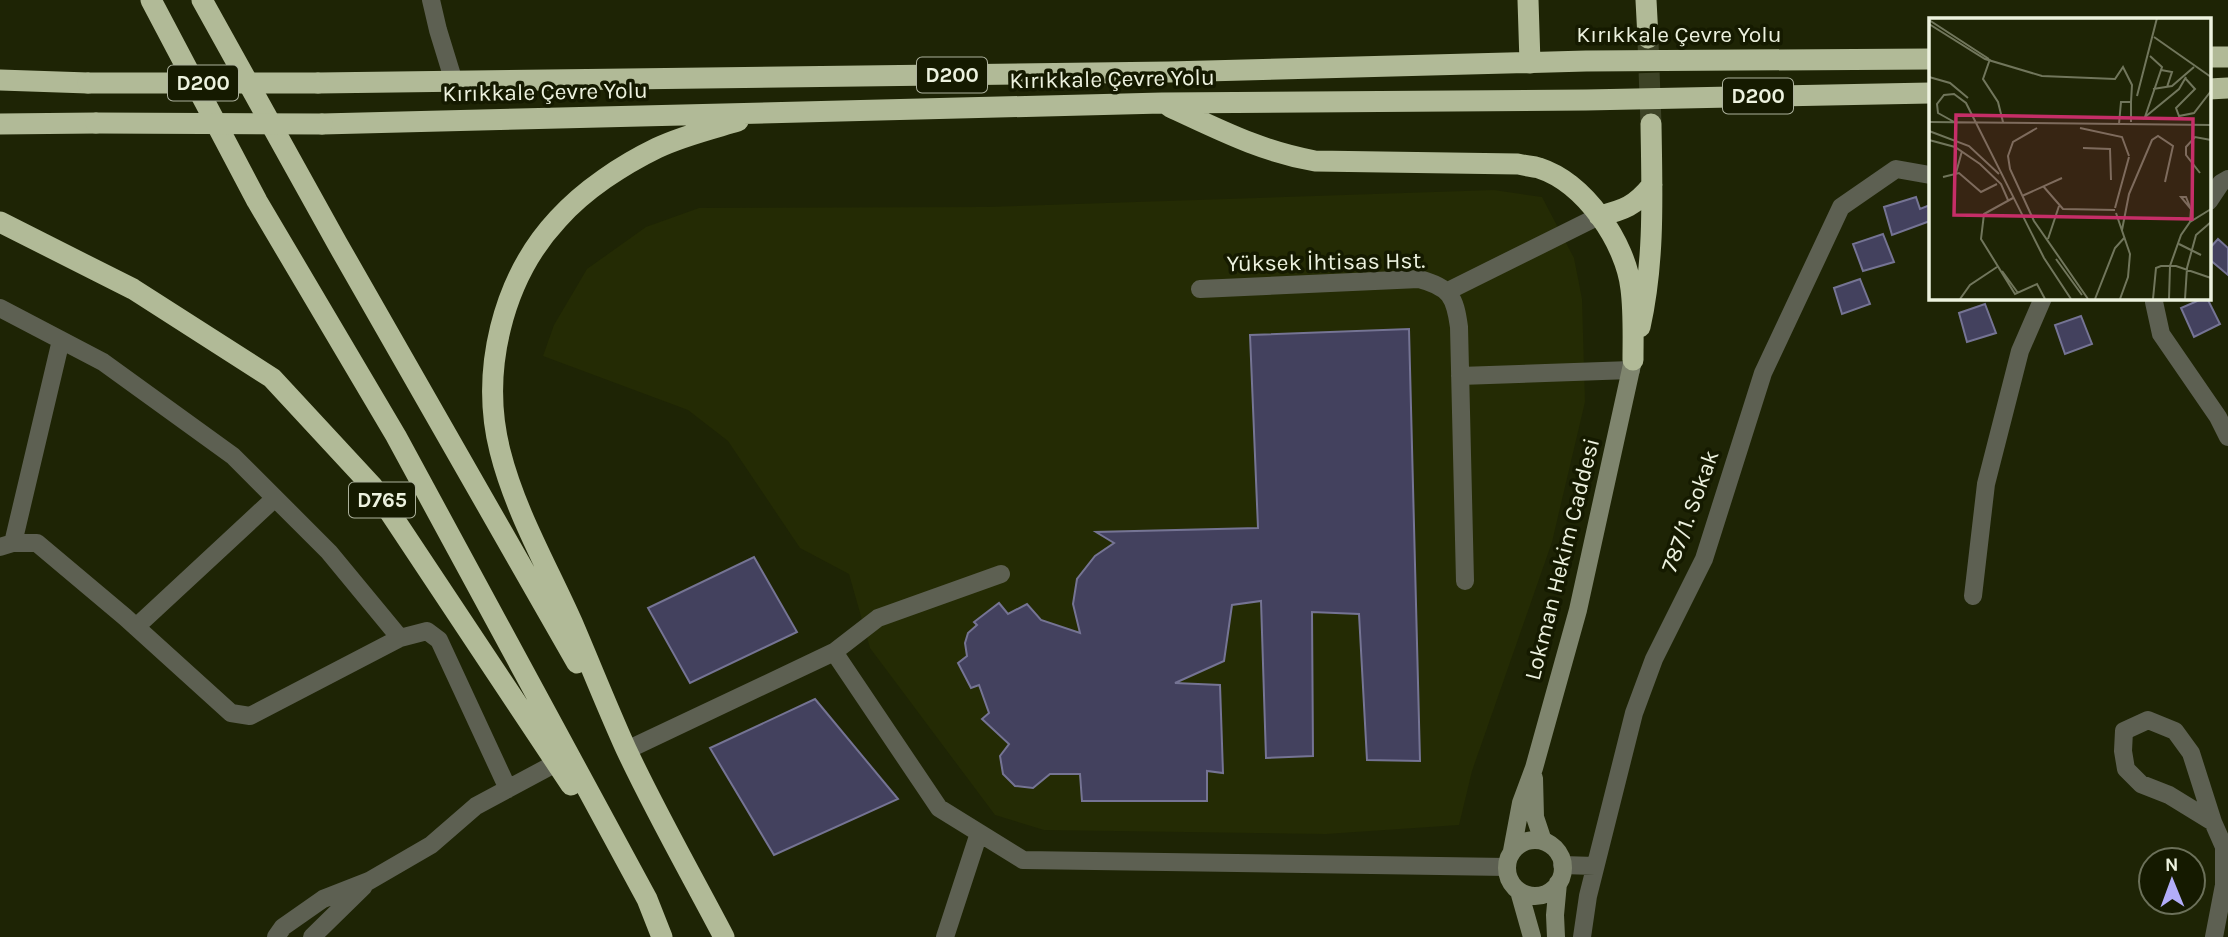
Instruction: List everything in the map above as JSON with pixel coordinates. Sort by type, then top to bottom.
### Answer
[{"type":"highway","points":[[150,0],[257,201],[396,436],[647,899],[662,937]]},
{"type":"highway","points":[[202,0],[626,750],[724,937]]},
{"type":"highway","points":[[1528,0],[1530,63]]},
{"type":"highway","points":[[1646,0],[1648,38]]},
{"type":"highway","points":[[2210,57],[2228,57]]},
{"type":"highway","name":"Kırıkkale Çevre Yolu","points":[[2,80],[88,83],[454,82],[1142,72],[1530,63],[1929,59]]},
{"type":"highway","points":[[2210,89],[2228,88]]},
{"type":"highway","name":"Kırıkkale Çevre Yolu","points":[[0,124],[323,124],[1162,103],[1586,100],[1929,93]]},
{"type":"highway","points":[[1162,103],[1267,150],[1315,161],[1494,162],[1540,169],[1562,179],[1582,197],[1614,234],[1624,260],[1631,288],[1632,365]]},
{"type":"highway","points":[[626,750],[515,500],[499,450],[492,379],[501,328],[522,271],[557,219],[580,198],[618,171],[656,149],[681,138],[766,113]]},
{"type":"highway","points":[[1632,365],[1650,270],[1651,124]]},
{"type":"highway","points":[[1599,216],[1624,210],[1640,200],[1652,185]]},
{"type":"highway","name":"D765","points":[[0,222],[134,289],[272,378],[373,487],[673,937]]},
{"type":"street","points":[[431,0],[454,82]]},
{"type":"street","name":"787/1. Sokak","points":[[1583,937],[1588,896],[1634,713],[1654,659],[1704,559],[1763,373],[1841,207],[1896,169],[1929,175]]},
{"type":"street","points":[[2210,200],[2221,183],[2228,179]]},
{"type":"street","points":[[1448,291],[1599,216]]},
{"type":"street","name":"Yüksek İhtisas Hst.","points":[[1200,289],[1419,279],[1440,285],[1448,291],[1457,308],[1461,376],[1465,581]]},
{"type":"street","points":[[1973,596],[1986,484],[2020,351],[2043,299]]},
{"type":"street","points":[[2155,299],[2161,334],[2218,417],[2228,437]]},
{"type":"street","points":[[0,308],[103,362],[233,456],[329,552],[400,638]]},
{"type":"street","points":[[61,340],[6,545],[37,544],[136,627],[231,713],[250,716],[400,638],[427,631],[439,640],[508,789]]},
{"type":"street","points":[[1461,376],[1632,365]]},
{"type":"street","name":"Lokman Hekim Caddesi","points":[[1534,768],[1578,610],[1632,365]]},
{"type":"street","points":[[136,627],[275,498]]},
{"type":"street","points":[[626,750],[834,652],[878,618],[1001,574]]},
{"type":"street","points":[[834,652],[939,808],[1023,860],[1509,860],[1525,842],[1543,841]]},
{"type":"street","points":[[2213,822],[2169,795],[2141,784],[2126,769],[2124,731],[2148,720],[2175,731],[2191,752],[2213,822],[2224,847],[2224,885],[2214,937]]},
{"type":"street","points":[[276,937],[283,927],[323,899],[369,881],[431,845],[476,806],[556,763]]},
{"type":"street","points":[[1534,768],[1535,817],[1543,841],[1558,852],[1563,870],[1558,883],[1556,937]]},
{"type":"street","points":[[1532,937],[1519,891],[1512,884],[1509,860],[1521,803],[1534,768]]},
{"type":"street","points":[[945,937],[979,834]]},
{"type":"street","points":[[1562,865],[1595,866]]},
{"type":"street","points":[[312,937],[369,881]]},
{"type":"street","points":[[1519,891],[1537,896],[1547,893],[1558,883]]},
{"type":"shaded area","points":[[1494,190],[1542,197],[1574,258],[1582,299],[1585,402],[1552,542],[1472,771],[1459,825],[1326,834],[1044,830],[995,815],[870,648],[849,574],[800,548],[728,441],[688,410],[543,356],[554,325],[587,269],[646,227],[699,208],[987,207]]},
{"type":"building","points":[[1916,197],[1920,209],[1929,205],[1929,221],[1892,235],[1884,207]]},
{"type":"building","points":[[1883,234],[1894,262],[1863,271],[1853,244]]},
{"type":"building","points":[[2218,239],[2228,248],[2228,275],[2210,260],[2210,248]]},
{"type":"building","points":[[1860,279],[1870,304],[1842,314],[1834,288]]},
{"type":"building","points":[[2208,299],[2220,324],[2194,337],[2181,308]]},
{"type":"building","points":[[1985,304],[1996,333],[1967,342],[1959,313]]},
{"type":"building","points":[[2081,316],[2092,344],[2065,354],[2055,325]]},
{"type":"building","points":[[1409,329],[1420,761],[1367,760],[1359,614],[1312,612],[1313,756],[1266,758],[1261,601],[1232,605],[1224,661],[1175,683],[1220,685],[1223,773],[1207,771],[1207,801],[1082,801],[1080,774],[1050,774],[1033,788],[1015,786],[1003,774],[1000,756],[1009,744],[982,719],[989,713],[979,685],[971,688],[958,663],[967,656],[965,643],[968,633],[977,625],[974,622],[999,603],[1008,614],[1027,604],[1041,620],[1080,633],[1073,604],[1077,579],[1095,556],[1114,543],[1096,532],[1258,528],[1250,335]]},
{"type":"building","points":[[754,557],[797,632],[690,683],[648,608]]},
{"type":"building","points":[[815,699],[898,799],[774,855],[710,748]]},
{"type":"tunnel","points":[[1648,42],[1651,124]]}]
